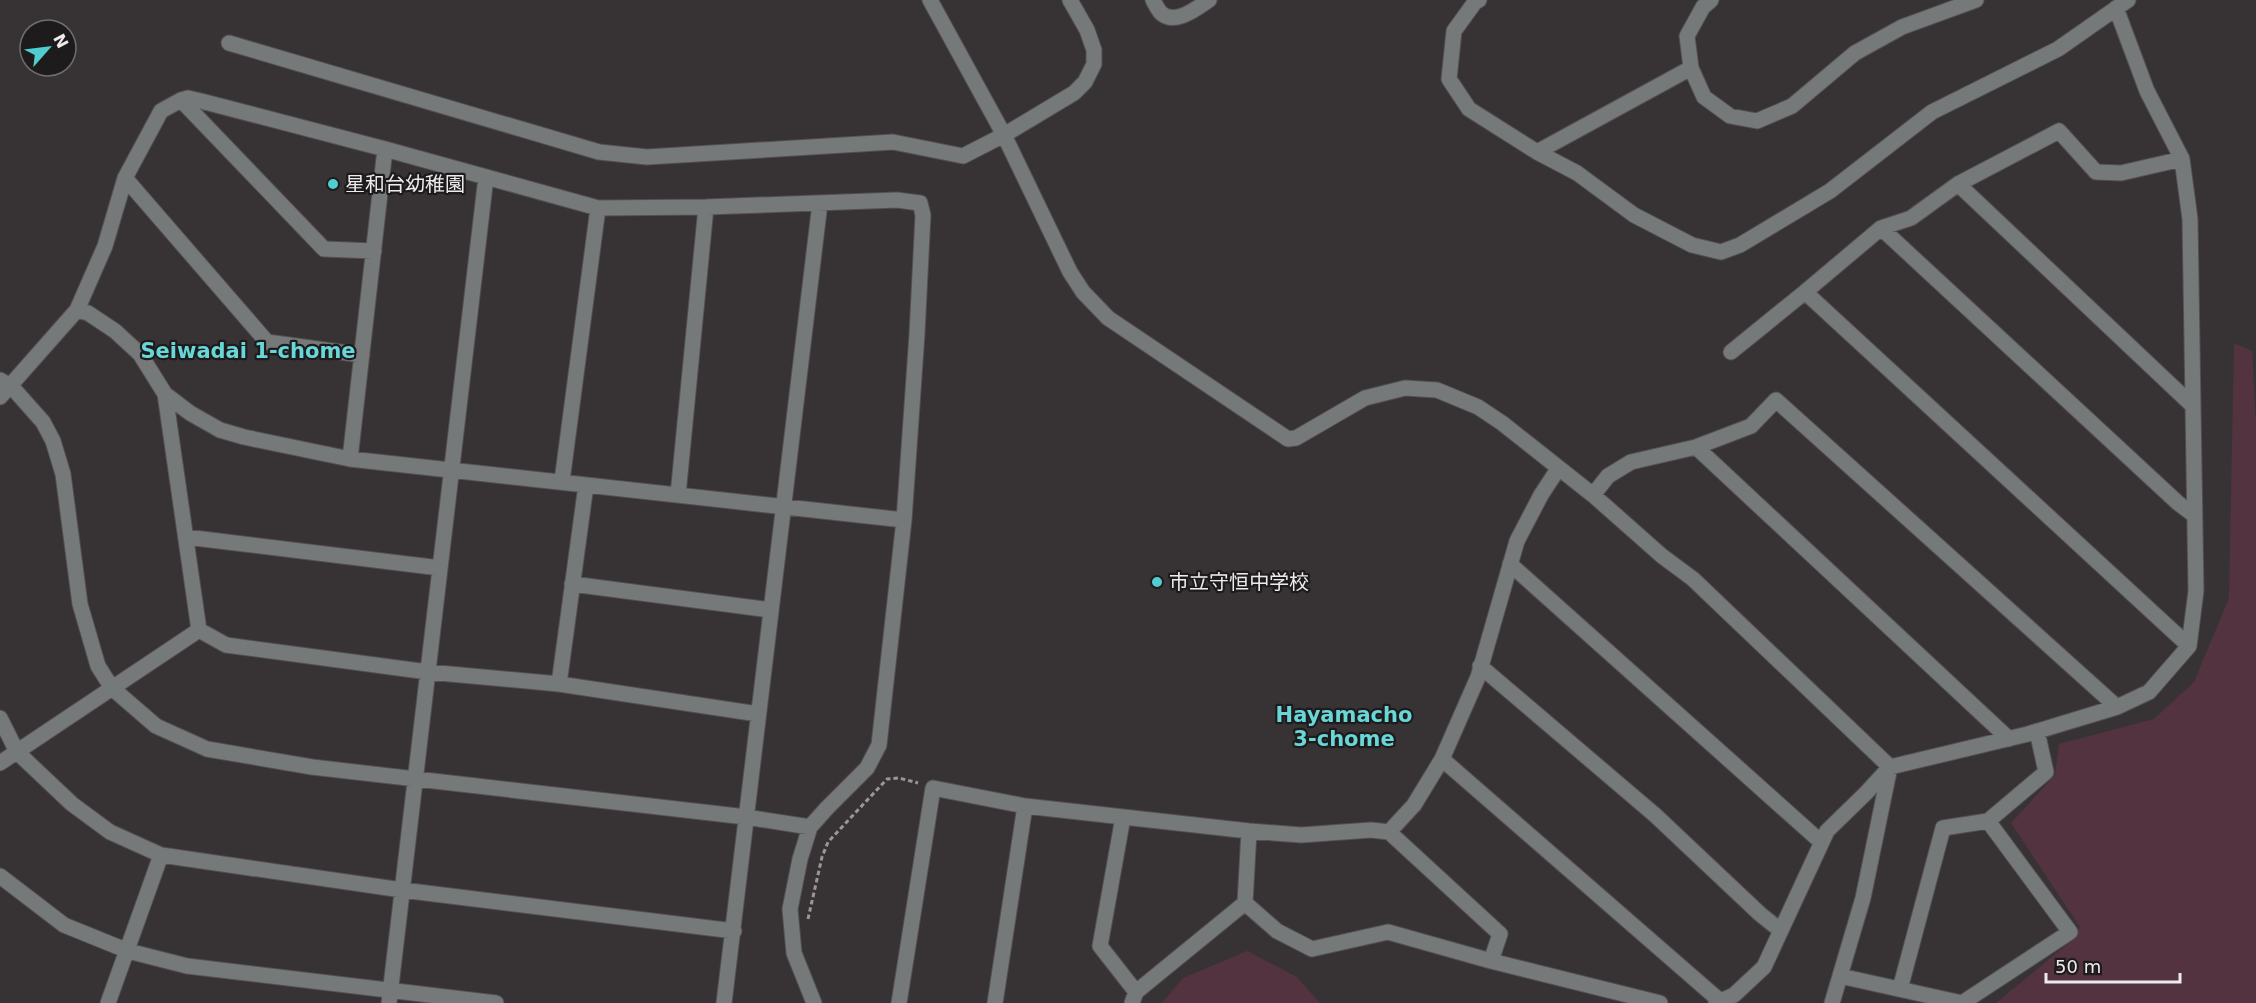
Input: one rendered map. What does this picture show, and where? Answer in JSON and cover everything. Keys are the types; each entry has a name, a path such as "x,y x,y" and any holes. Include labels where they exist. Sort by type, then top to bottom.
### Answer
{"street":[{"path":"930,0 1004,135 1071,272 1083,292 1108,318 1288,439 1296,438 1365,398 1405,388 1437,390 1478,407 1502,423 1593,495 1662,556 1693,579 1890,767"},
{"path":"228,43 599,152 647,157 893,142 963,156 1004,135 1074,93 1084,82 1094,64 1095,50 1070,0"},
{"path":"1153,0 1161,13 1172,18 1187,14 1209,0"},
{"path":"1442,759 1718,1002 1734,995 1764,967 1827,831 1890,767 2037,731 2117,707 2149,692 2188,646 2196,591 2190,219 2182,159 2147,91 2122,4 2058,49 1932,112 1830,191 1740,245 1721,252 1692,245 1634,214 1577,173 1537,152 1469,109 1449,79 1454,31 1474,2 1479,0"},
{"path":"1711,0 1703,8 1687,36 1691,68 1704,97 1730,116 1757,121 1792,106 1854,53 1902,27 1976,0"},
{"path":"1537,152 1691,68"},
{"path":"810,827 746,817 312,767 207,749 156,726 112,688 98,666 80,604 63,474 53,441 43,422 4,388 76,310 105,246 125,178 161,111 188,98 385,148 598,208 915,201 920,203 922,207 917,334 904,520 879,745 867,768 810,827 800,859 790,909 794,953 814,1003"},
{"path":"181,100 324,249 374,251"},
{"path":"1731,352 1881,228 1911,218 1958,184 2059,131 2096,172 2121,173 2182,159"},
{"path":"350,459 385,148"},
{"path":"390,997 486,177"},
{"path":"125,178 267,342 362,354"},
{"path":"1958,184 2192,405"},
{"path":"724,1003 820,203"},
{"path":"678,495 706,207"},
{"path":"562,481 598,208"},
{"path":"1881,228 2194,515"},
{"path":"1805,292 2188,646"},
{"path":"76,310 88,314 115,331 140,354 165,394 190,413 220,430 273,444 350,459 904,520"},
{"path":"165,394 200,630"},
{"path":"1593,495 1608,476 1631,462 1696,447 1751,426 1776,400 2117,707"},
{"path":"1696,447 2009,739"},
{"path":"1389,832 1414,805 1442,759 1478,677 1510,564 1523,528 1558,469"},
{"path":"559,684 586,485"},
{"path":"186,537 440,568"},
{"path":"1510,564 1821,842"},
{"path":"572,584 771,610"},
{"path":"0,763 200,630"},
{"path":"200,630 226,645 428,672 559,684 759,714"},
{"path":"1480,666 1655,815 1780,930"},
{"path":"0,718 17,752 72,804 110,832 161,855 402,890 734,931"},
{"path":"1900,989 1943,828 1988,821 2046,772 2037,731"},
{"path":"1832,1003 1863,898 1890,767"},
{"path":"899,1003 933,788 1025,806 1249,831 1301,835 1371,830 1389,832 1500,934 1491,961"},
{"path":"995,1003 1025,806"},
{"path":"1123,817 1100,946 1134,997 1245,903 1249,831"},
{"path":"1840,976 1962,1003 2070,932 1988,821"},
{"path":"108,1003 161,855"},
{"path":"0,876 64,925 128,951 187,966 390,997 496,1003"},
{"path":"1245,903 1277,931 1312,949 1388,932 1491,961 1660,1003"}],"path":[{"path":"807,928 812,895 828,842 887,779 899,777 933,788"}],"shaded area":[{"path":"2234,343 2252,351 2256,422 2256,1003 1996,1003 2070,942 2080,927 2011,823 2055,775 2059,744 2154,719 2194,682 2229,598"},
{"path":"1247,951 1297,977 1320,1003 1162,1003 1183,978"}],"place":[{"name":"星和台幼稚園","path":"333,184"},
{"name":"市立守恒中学校","path":"1157,582"}],"district":[{"name":"Seiwadai 1-chome","path":"248,351"},
{"name":"Hayamacho 3-chome","path":"1344,727"}]}
